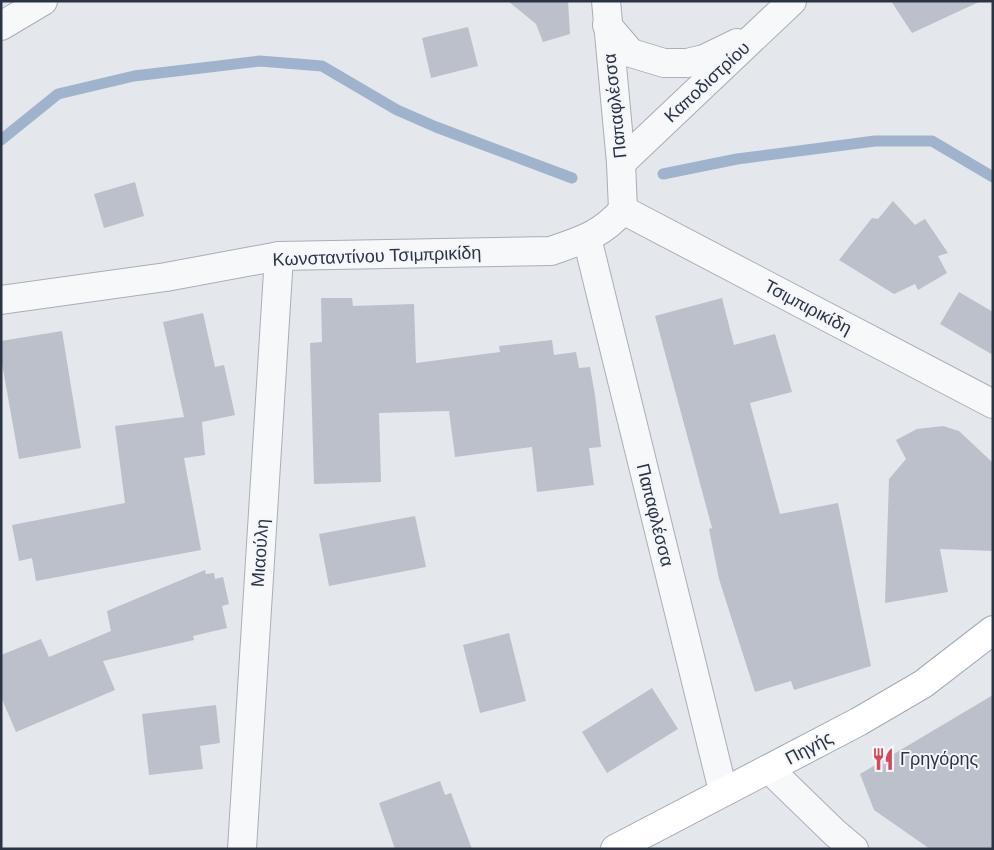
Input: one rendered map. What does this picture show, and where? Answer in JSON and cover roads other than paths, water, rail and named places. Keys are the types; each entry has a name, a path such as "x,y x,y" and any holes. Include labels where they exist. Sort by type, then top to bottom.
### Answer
{"main road":[{"name":"Πηγής","path":"616,849 858,722 922,684 993,630"}],"street":[{"path":"1,26 43,1"},
{"name":"Καποδιστρίου","path":"621,163 792,1"},
{"path":"606,13 631,53 664,63 687,63 704,59 762,30"},
{"name":"Παπαφλέσσα","path":"606,13 621,163 623,210"},
{"name":"Κωνσταντίνου Τσιμπρικίδη","path":"1,300 166,277 279,256 551,251 587,238 609,226 623,210"},
{"name":"Τσιμπιρικίδη","path":"623,210 993,404"},
{"name":"Παπαφλέσσα","path":"587,238 723,792"},
{"name":"Μιαούλη","path":"242,849 279,256"},
{"path":"769,768 835,833 854,849"}],"waterway":[{"path":"1,140 58,94 134,76 260,61 322,66 397,110 436,127 572,178"},
{"path":"663,174 737,159 875,141 932,141 993,177"}],"place":[{"name":"Γρηγόρης","path":"883,759"}]}
